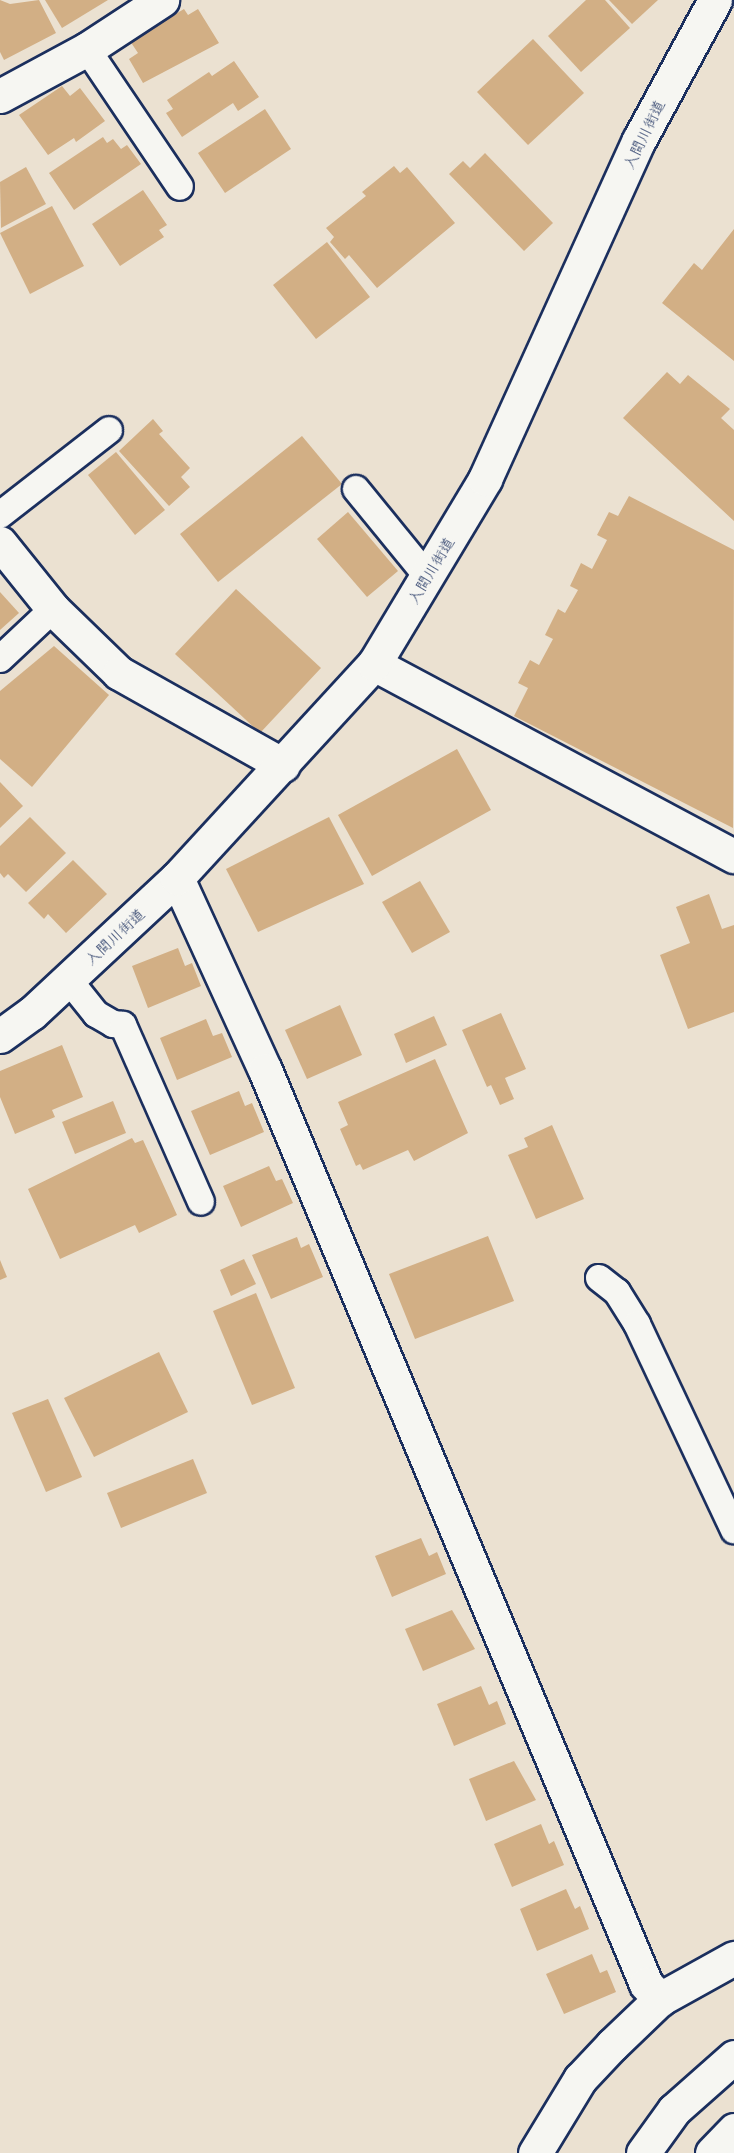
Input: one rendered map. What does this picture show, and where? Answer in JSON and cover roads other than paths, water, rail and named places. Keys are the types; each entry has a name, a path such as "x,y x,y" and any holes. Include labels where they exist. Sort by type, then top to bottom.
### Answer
{"main road":[{"path":"0,96 87,49 162,0"},
{"name":"入間川街道","path":"0,1036 68,979 177,878 374,664 485,478 639,140 716,0"},
{"path":"0,543 53,609 119,673 283,765"},
{"path":"374,664 734,856"},
{"path":"177,878 265,1070 646,1984 660,1999"},
{"path":"535,2153 580,2079 660,1999 734,1958"},
{"path":"643,2153 674,2110 734,2057"},
{"path":"712,2153 734,2130"}],"lane":[{"path":"87,49 180,187"},
{"path":"0,515 109,430"},
{"path":"356,489 427,576"},
{"path":"0,659 53,609"},
{"path":"68,979 96,1014 112,1024 123,1025 201,1202"},
{"path":"599,1278 617,1292 638,1324 734,1530"}]}
